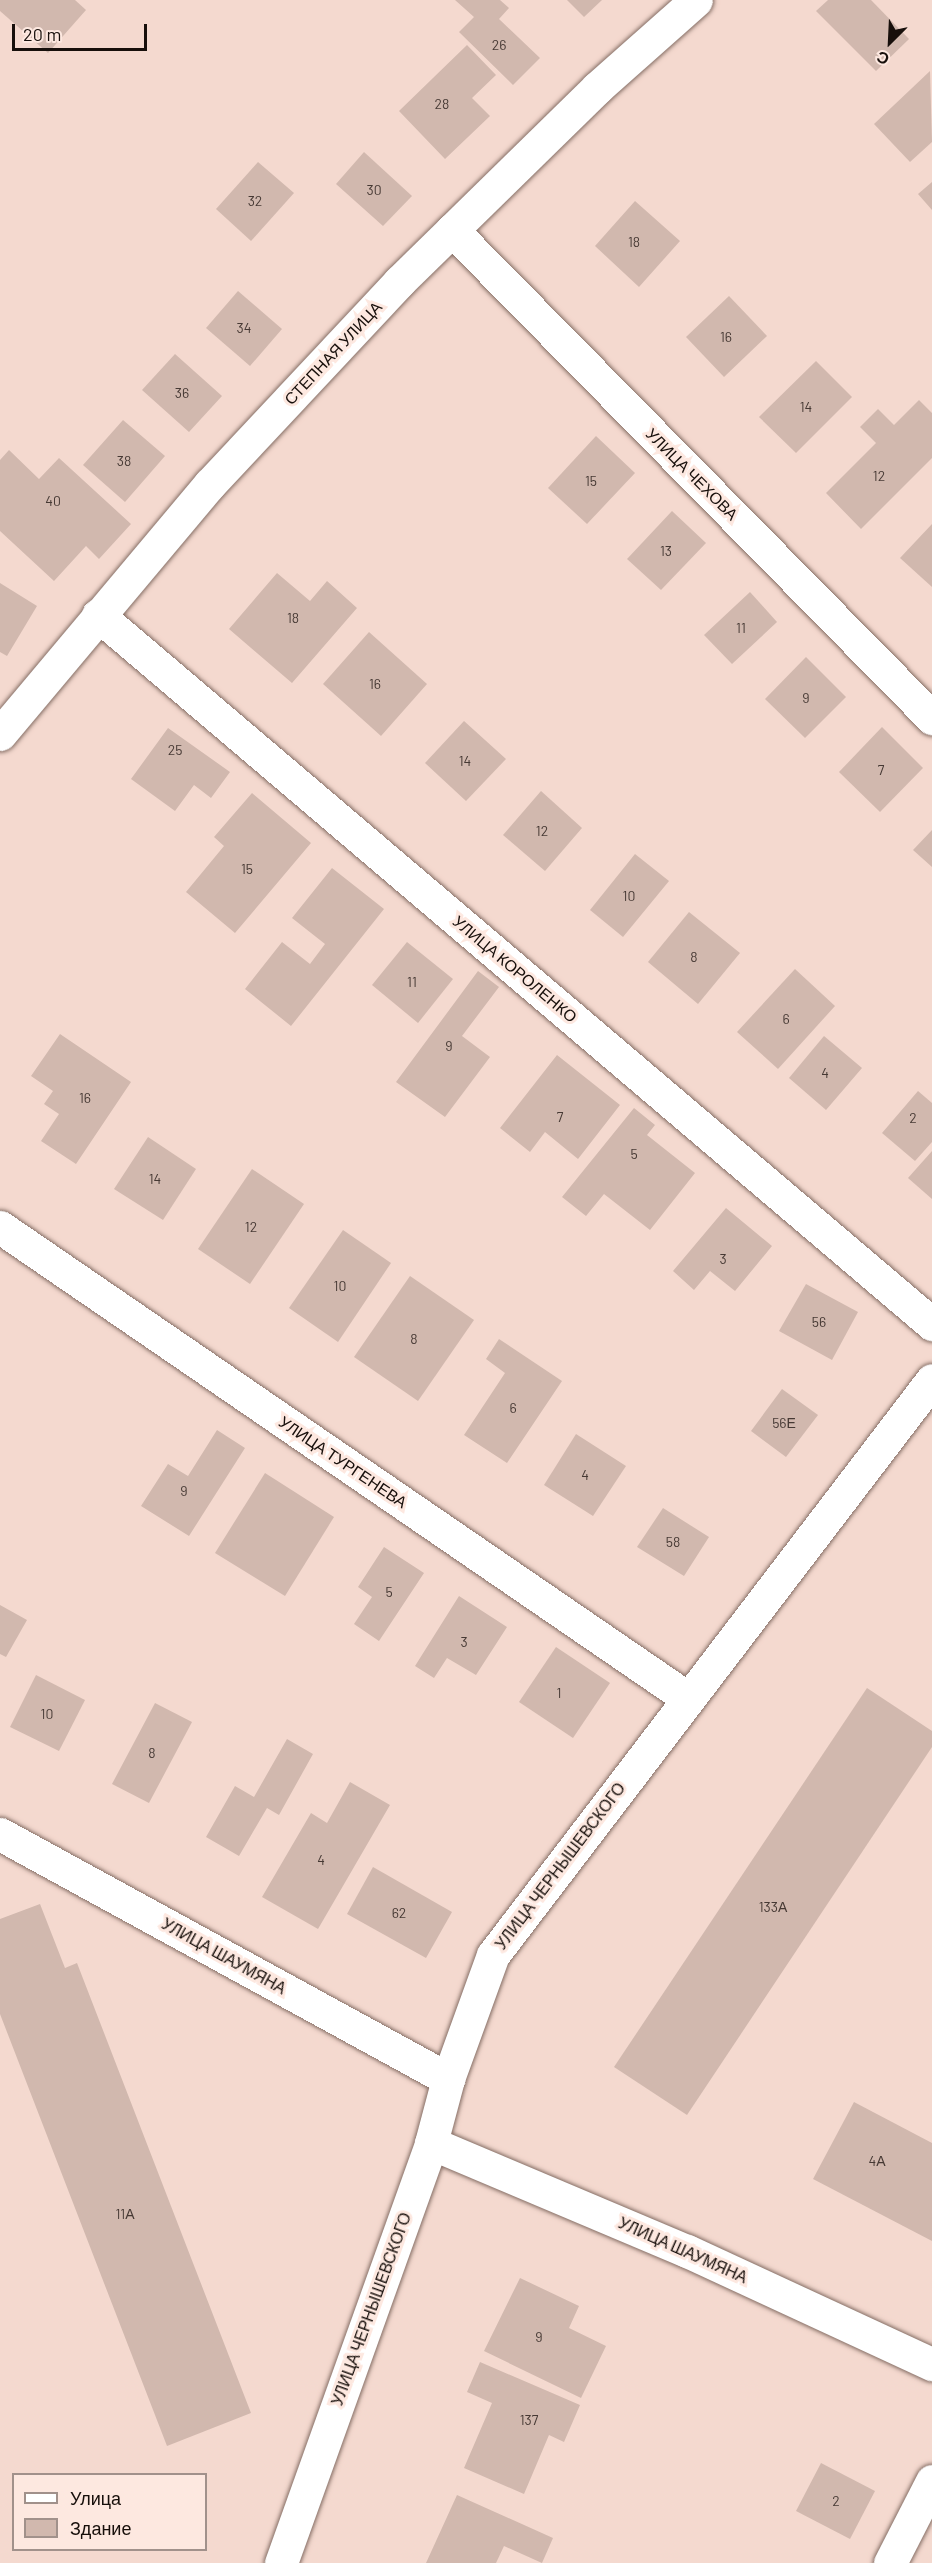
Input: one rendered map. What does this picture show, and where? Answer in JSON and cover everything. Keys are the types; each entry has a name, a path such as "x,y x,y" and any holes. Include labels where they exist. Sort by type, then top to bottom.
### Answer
{"street":[{"name":"СТЕПНАЯ УЛИЦА","path":"0,734 210,484 452,230 597,88 696,0"},
{"name":"УЛИЦА ЧЕХОВА","path":"452,230 932,718"},
{"name":"УЛИЦА КОРОЛЕНКО","path":"98,615 932,1324"},
{"name":"УЛИЦА ТУРГЕНЕВА","path":"0,1227 686,1697"},
{"name":"УЛИЦА ЧЕРНЫШЕВСКОГО","path":"281,2563 431,2143 448,2079 493,1954 686,1697 829,1519 932,1380"},
{"name":"УЛИЦА ШАУМЯНА","path":"0,1834 448,2079"},
{"name":"УЛИЦА ШАУМЯНА","path":"431,2143 687,2251 932,2364"},
{"path":"890,2563 932,2481"}],"building":[{"path":"0,0 75,0 86,10 48,53 0,11"},
{"path":"455,0 500,0 509,8 499,19 540,58 513,85 459,32 474,17"},
{"path":"567,0 602,0 584,17"},
{"path":"828,0 871,0 909,39 876,71 816,11"},
{"path":"467,45 496,75 472,98 490,116 445,159 399,111"},
{"path":"930,71 932,142 910,162 874,124"},
{"path":"364,152 412,196 383,226 336,184"},
{"path":"258,162 294,193 251,241 216,209"},
{"path":"932,182 932,210 918,194"},
{"path":"635,201 680,241 639,287 595,246"},
{"path":"238,291 282,329 250,366 206,328"},
{"path":"729,296 767,336 724,377 686,337"},
{"path":"175,354 222,396 189,432 142,390"},
{"path":"816,361 852,397 796,453 759,417"},
{"path":"919,400 932,413 932,458 861,529 826,493 876,443 860,427 878,409 894,425"},
{"path":"123,420 165,456 125,502 83,465"},
{"path":"596,436 635,473 587,524 548,488"},
{"path":"9,450 39,479 59,458 131,524 99,559 86,546 54,581 0,531 0,460"},
{"path":"672,511 706,543 661,590 627,559"},
{"path":"932,524 932,587 900,558"},
{"path":"277,573 310,601 327,581 357,608 292,683 229,629"},
{"path":"0,583 37,606 7,656 0,652"},
{"path":"750,592 777,622 732,664 704,635"},
{"path":"369,632 427,684 381,736 323,684"},
{"path":"806,657 846,697 805,738 765,699"},
{"path":"464,721 506,759 466,801 425,763"},
{"path":"882,727 923,768 880,812 839,772"},
{"path":"168,728 230,772 211,798 194,785 175,811 131,779"},
{"path":"541,791 582,828 545,871 503,835"},
{"path":"252,793 311,843 235,933 186,892 224,846 214,837"},
{"path":"932,830 932,867 913,850"},
{"path":"635,854 669,881 623,937 590,910"},
{"path":"332,868 384,909 291,1026 245,989 282,942 310,964 325,944 292,918"},
{"path":"689,912 740,953 698,1004 648,962"},
{"path":"407,942 453,979 418,1023 372,985"},
{"path":"795,969 835,1006 778,1069 737,1032"},
{"path":"478,971 499,987 462,1036 490,1057 445,1117 396,1082"},
{"path":"60,1034 131,1082 76,1164 41,1141 59,1114 44,1104 53,1091 31,1076"},
{"path":"824,1036 862,1068 826,1110 789,1078"},
{"path":"557,1055 620,1105 578,1159 545,1132 530,1152 500,1128"},
{"path":"918,1091 932,1103 932,1142 915,1161 882,1133"},
{"path":"634,1108 655,1125 647,1135 695,1173 650,1230 604,1194 586,1216 562,1197"},
{"path":"148,1137 196,1169 163,1220 114,1189"},
{"path":"932,1151 932,1199 908,1178"},
{"path":"252,1169 304,1204 250,1284 198,1249"},
{"path":"726,1208 772,1246 735,1291 710,1271 694,1290 673,1271"},
{"path":"343,1230 391,1263 338,1342 289,1308"},
{"path":"410,1276 474,1320 418,1401 354,1357"},
{"path":"806,1284 858,1312 832,1360 779,1331"},
{"path":"499,1339 562,1381 507,1463 464,1435 505,1373 486,1359"},
{"path":"782,1389 818,1415 786,1457 751,1431"},
{"path":"217,1430 245,1448 189,1536 141,1506 168,1464 188,1476"},
{"path":"576,1434 626,1466 593,1516 544,1485"},
{"path":"265,1473 334,1517 285,1596 215,1553"},
{"path":"663,1508 709,1537 684,1576 637,1547"},
{"path":"384,1547 424,1573 379,1641 354,1624 372,1597 358,1587"},
{"path":"459,1596 507,1627 476,1675 447,1658 434,1678 415,1666"},
{"path":"0,1605 27,1620 6,1657 0,1654"},
{"path":"556,1647 610,1683 573,1738 519,1702"},
{"path":"36,1675 85,1700 59,1751 10,1727"},
{"path":"867,1688 932,1731 932,1747 687,2115 614,2067"},
{"path":"155,1703 192,1722 149,1803 112,1784"},
{"path":"287,1739 313,1754 279,1815 267,1808 239,1856 206,1837 235,1786 254,1797"},
{"path":"350,1782 390,1805 318,1929 262,1897 311,1813 327,1823"},
{"path":"373,1867 452,1912 426,1958 347,1914"},
{"path":"40,1904 65,1968 77,1963 251,2413 167,2446 0,2014 0,1919"},
{"path":"854,2102 932,2143 932,2241 813,2179"},
{"path":"520,2278 579,2306 569,2328 606,2346 581,2398 484,2351"},
{"path":"480,2362 580,2405 564,2442 549,2435 524,2494 464,2468 492,2403 467,2392"},
{"path":"821,2463 875,2491 850,2539 796,2511"},
{"path":"457,2495 553,2538 542,2563 504,2546 496,2563 426,2563"}]}
